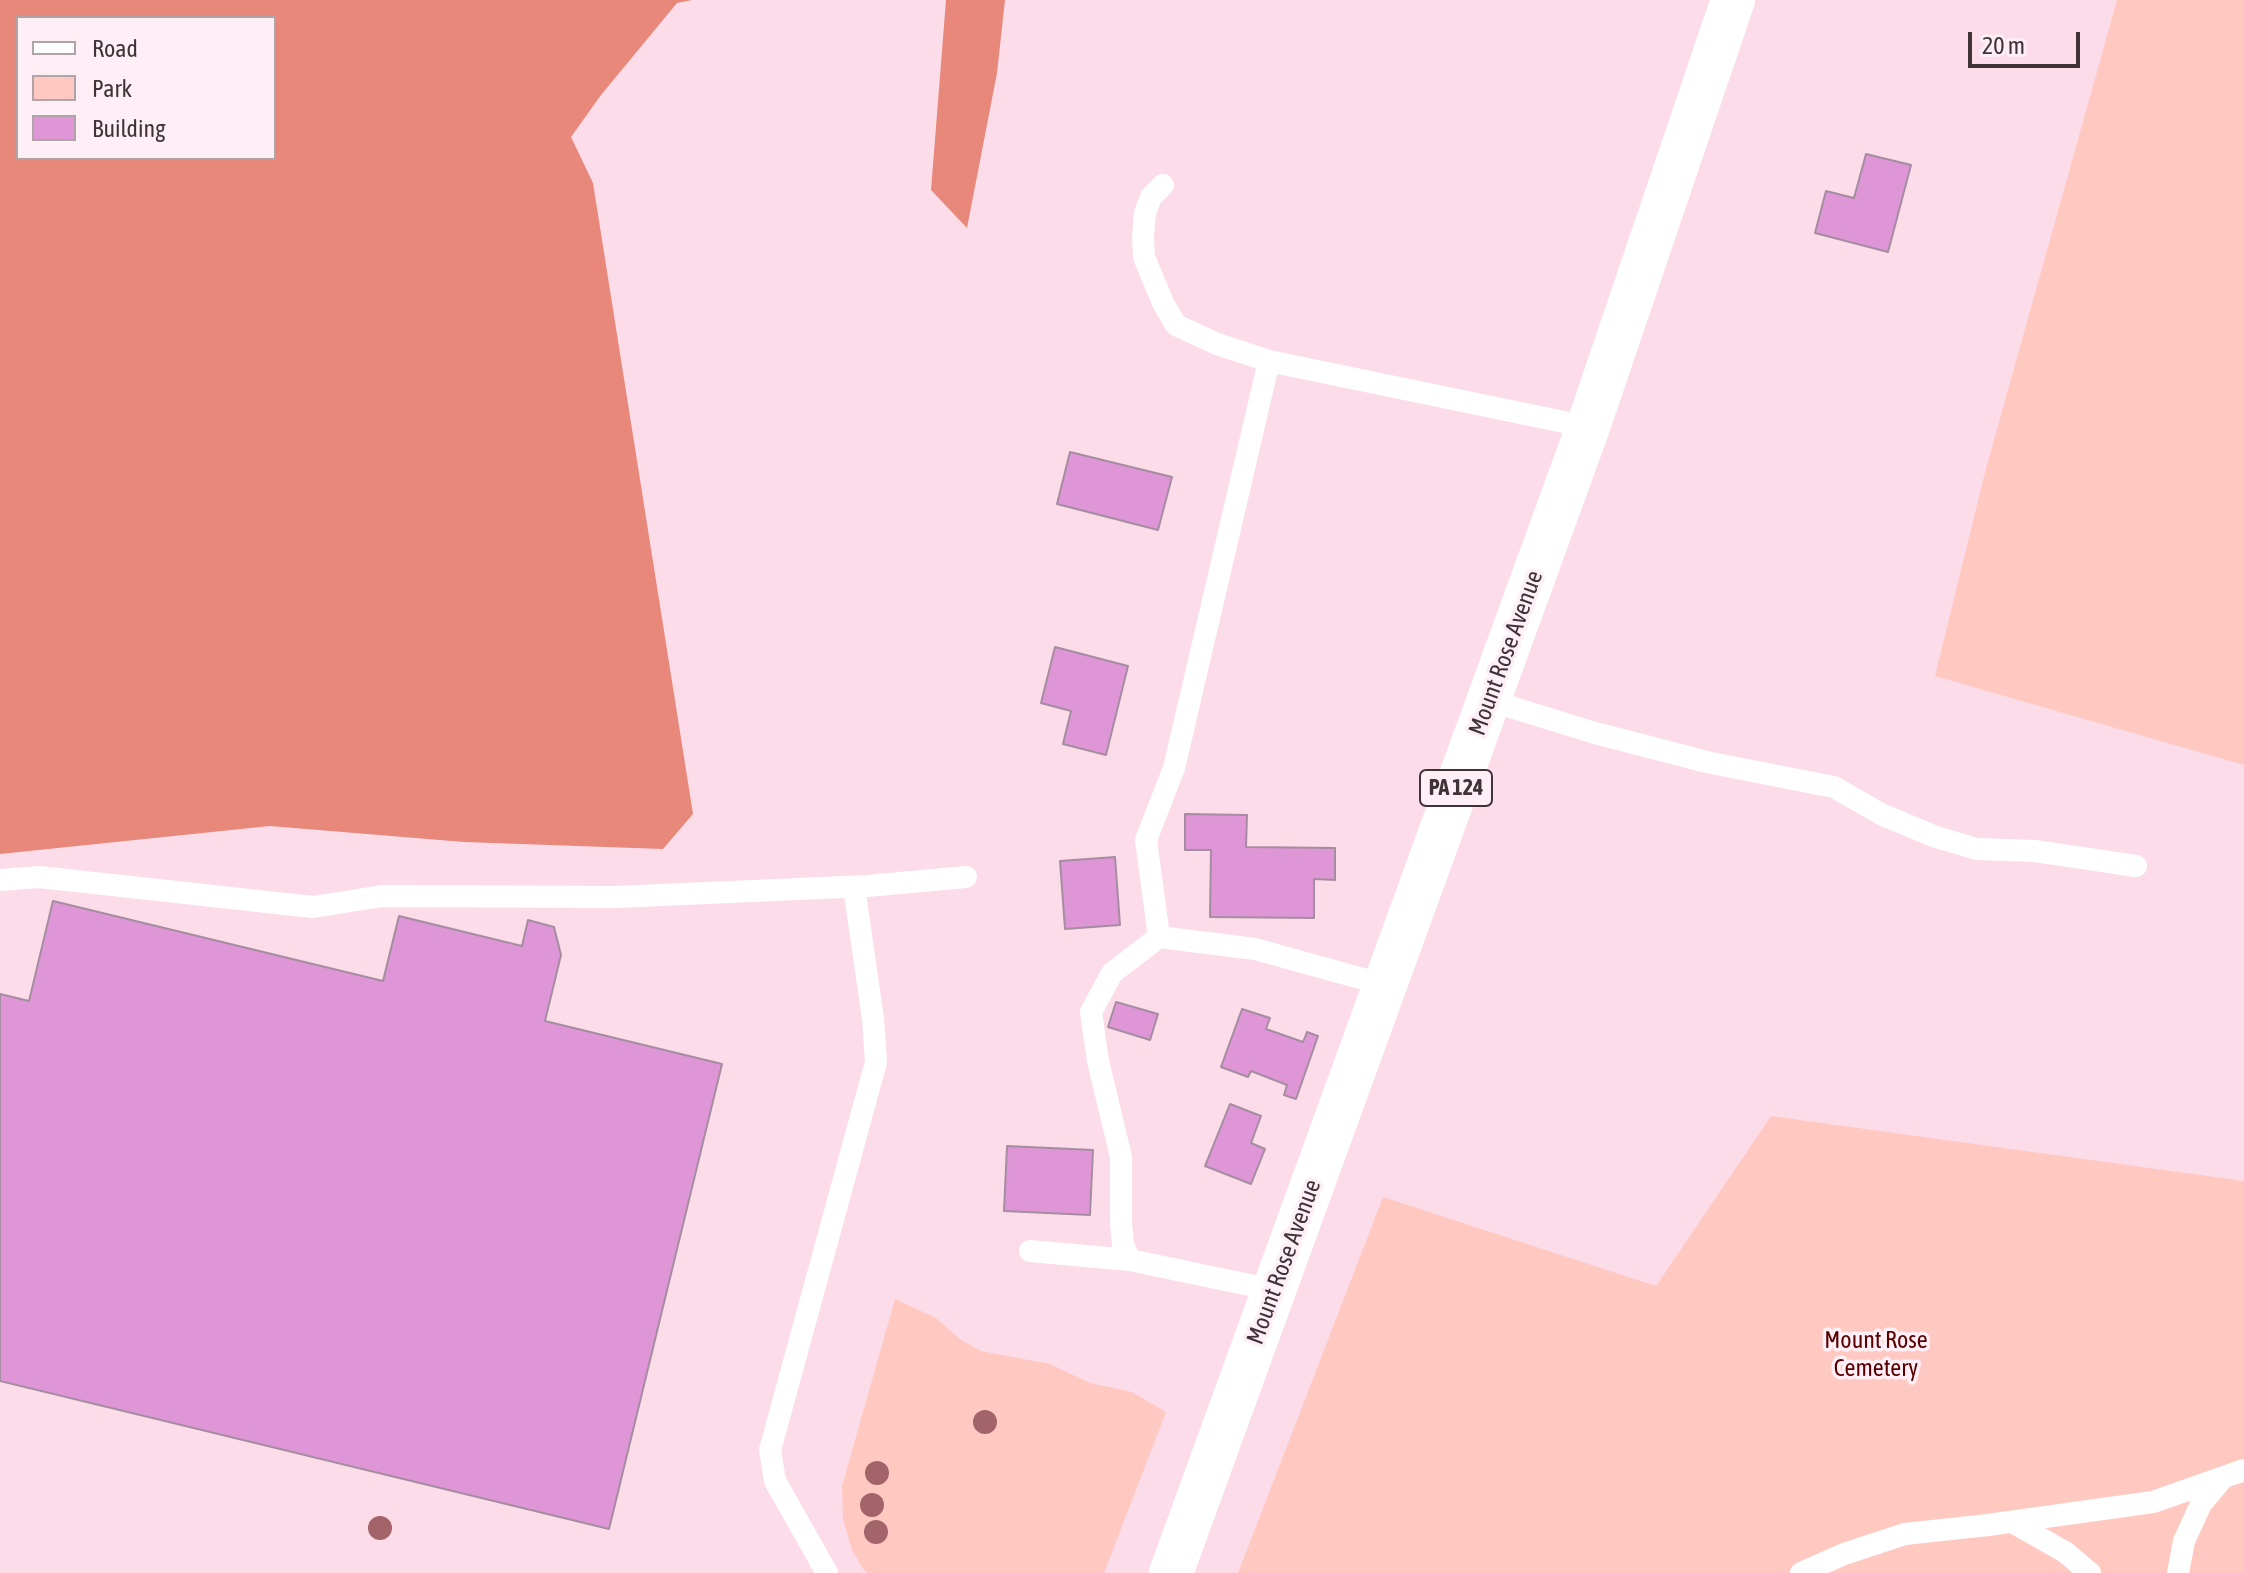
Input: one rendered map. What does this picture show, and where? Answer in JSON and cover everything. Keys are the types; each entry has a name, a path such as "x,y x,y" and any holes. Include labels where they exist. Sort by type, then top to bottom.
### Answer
{"main road":[{"name":"Mount Rose Avenue","path":"1171,1573 1588,427 1733,0"}],"lane":[{"path":"1163,185 1151,197 1145,213 1144,257 1176,325 1217,344 1269,361 1588,427"},
{"path":"1159,937 1146,840 1174,768 1269,361"},
{"path":"1488,700 1595,733 1711,763 1834,787 1883,815 1936,837 1977,849 2035,851 2136,866"},
{"path":"0,880 39,877 313,907 382,896 616,897 854,887 966,877"},
{"path":"827,1573 775,1481 770,1450 876,1062 854,887"},
{"path":"1130,1260 1123,1245 1121,1223 1121,1157 1098,1061 1091,1012 1112,973 1159,937 1255,949 1385,985"},
{"path":"1030,1251 1130,1260 1273,1290"},
{"path":"1801,1573 1844,1554 1905,1534 2153,1502 2244,1470"},
{"path":"2178,1573 2184,1541 2201,1504 2222,1479"},
{"path":"2012,1522 2065,1552 2090,1573"}],"green space":[{"path":"2117,0 2244,0 2244,765 1935,676 1985,472"},
{"name":"Mount Rose Cemetery","path":"1771,1116 2244,1181 2244,1573 1238,1573 1383,1197 1656,1286"},
{"path":"895,1299 936,1318 961,1340 981,1351 1050,1364 1090,1383 1132,1392 1166,1412 1104,1573 868,1573 863,1569 852,1550 843,1519 842,1486"}],"shaded area":[{"path":"0,0 692,0 677,3 601,95 571,137 593,183 693,814 663,849 464,842 270,826 0,854"},
{"path":"946,0 1005,0 997,73 967,228 931,190"}],"building":[{"path":"1866,154 1911,165 1888,252 1815,233 1826,191 1854,198"},
{"path":"1070,452 1172,477 1158,530 1057,504"},
{"path":"1055,647 1128,666 1106,755 1063,744 1071,711 1041,703"},
{"path":"1185,814 1247,815 1246,847 1335,848 1335,880 1314,879 1314,918 1210,917 1211,850 1185,850"},
{"path":"1115,857 1120,925 1065,929 1060,861"},
{"path":"53,901 383,981 399,916 522,946 528,920 554,927 561,955 545,1021 722,1064 609,1529 0,1381 0,994 29,1001"},
{"path":"1116,1002 1158,1014 1150,1040 1108,1027"},
{"path":"1242,1009 1270,1018 1266,1029 1303,1042 1307,1032 1318,1036 1296,1099 1284,1095 1287,1085 1251,1071 1248,1077 1221,1067"},
{"path":"1230,1104 1261,1116 1251,1143 1265,1149 1251,1184 1205,1166"},
{"path":"1007,1146 1093,1150 1090,1215 1004,1211"}]}
